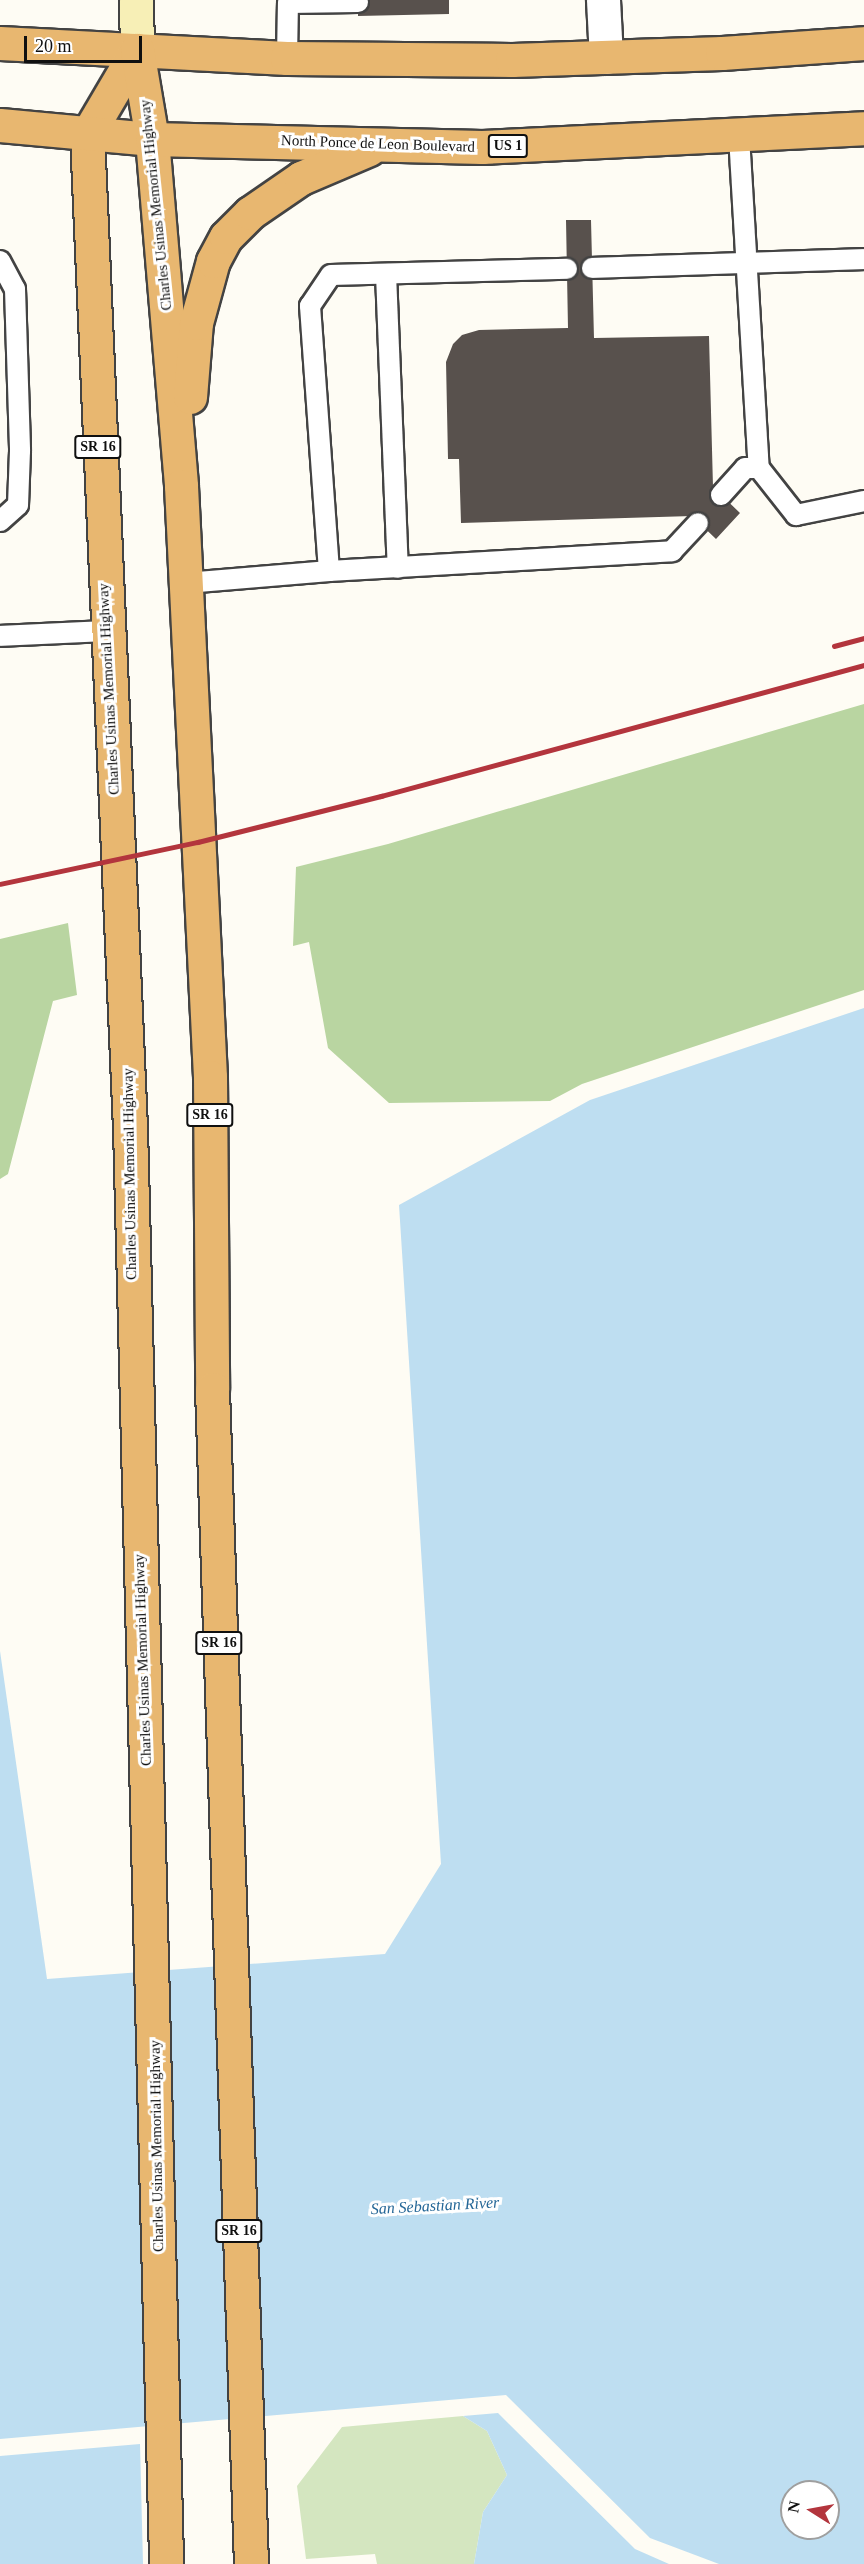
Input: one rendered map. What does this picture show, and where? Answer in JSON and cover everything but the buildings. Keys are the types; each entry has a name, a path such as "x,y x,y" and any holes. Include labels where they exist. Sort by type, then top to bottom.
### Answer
{"highway":[{"path":"0,43 287,58 606,57 864,43"},
{"path":"87,135 137,50"},
{"name":"Charles Usinas Memorial Highway","path":"137,50 152,139 182,486 210,1077 212,1389 226,1897 252,2564"},
{"name":"North Ponce de Leon Boulevard","path":"0,125 87,135 152,139 482,147 864,128"},
{"name":"Charles Usinas Memorial Highway","path":"87,135 106,631 130,1127 134,1400 152,1902 166,2564"},
{"path":"182,486 196,323 213,261 226,237 250,213 302,178 379,145"}],"main road":[{"name":"SR 16","path":"136,0 137,50"}],"street":[{"path":"603,0 606,57"}],"lane":[{"path":"287,58 287,2 358,2"},
{"path":"739,136 749,264 759,468 796,515 864,501"},
{"path":"592,268 864,259"},
{"path":"0,261 15,289 20,451 18,505 0,521"},
{"path":"329,572 310,306 331,275 567,269"},
{"path":"386,274 398,568"},
{"path":"721,495 745,468 759,468"},
{"path":"186,583 672,551 698,523"},
{"path":"0,636 106,631"}],"green space":[{"path":"864,704 864,990 582,1084 550,1101 389,1103 328,1048 309,942 293,946 296,867 388,844"},
{"path":"68,923 77,995 53,1001 8,1174 0,1179 0,939"},
{"path":"463,2416 487,2431 507,2475 483,2512 474,2564 377,2564 375,2554 306,2559 297,2486 342,2427"}],"water":[{"name":"San Sebastian River","path":"864,1008 864,2564 719,2564 650,2538 506,2395 0,2439 0,1651 47,1979 385,1954 441,1864 399,1205 590,1100"},
{"path":"498,2413 635,2549 669,2564 474,2564 483,2512 507,2475 487,2431 463,2416"},
{"path":"140,2444 143,2564 0,2564 0,2456"}],"railway":[{"path":"834,646 864,638"},
{"path":"0,884 198,842 381,796 864,665"}]}
